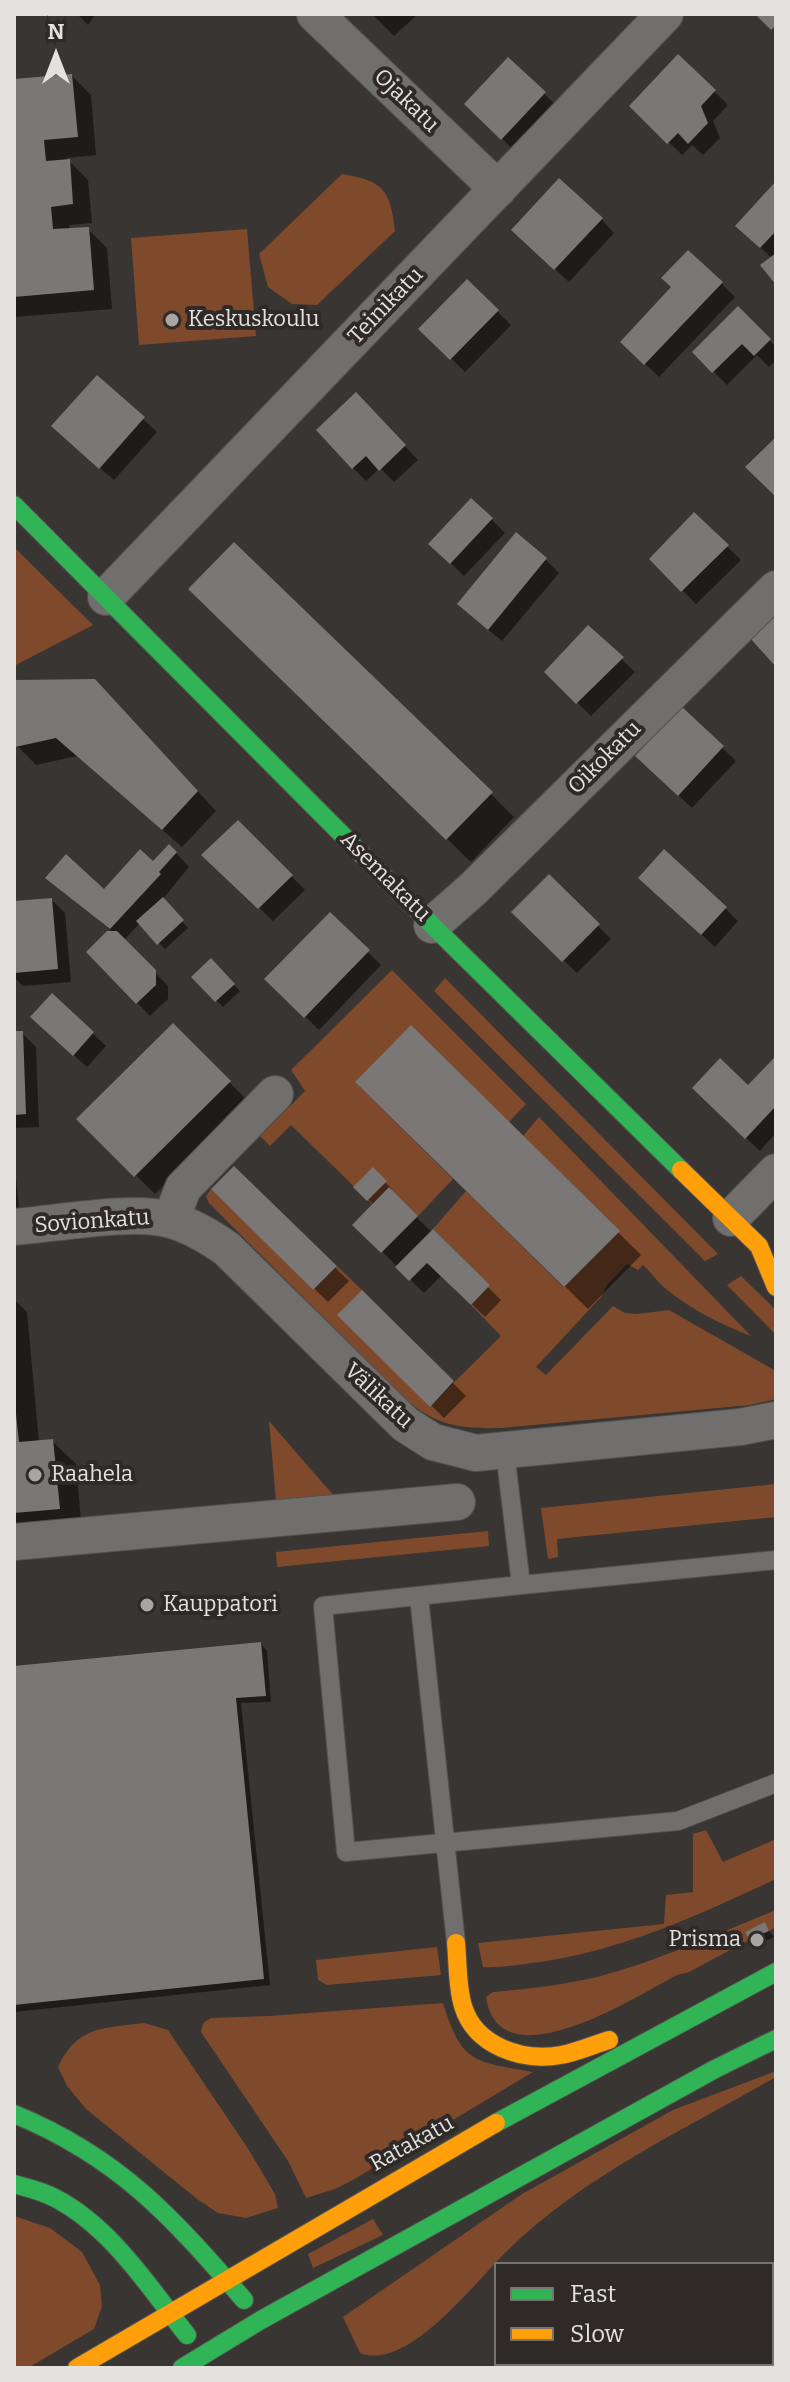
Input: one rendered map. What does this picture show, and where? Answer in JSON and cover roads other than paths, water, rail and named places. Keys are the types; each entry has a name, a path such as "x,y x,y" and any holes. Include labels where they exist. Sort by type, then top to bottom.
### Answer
{"main road":[{"name":"Asemakatu","path":"14,505 432,925 731,1218 768,1249 776,1287"},
{"path":"456,1943 463,2008 474,2031 494,2045 522,2055 557,2056 627,2035 731,1994"},
{"name":"Ratakatu","path":"77,2368 385,2186 680,2020 776,1972"},
{"path":"182,2368 261,2320 715,2069 776,2039"},
{"path":"14,2114 76,2143 133,2184 175,2221 261,2320"},
{"path":"14,2184 54,2198 76,2211 120,2254 204,2355"}],"street":[{"name":"Ojakatu","path":"315,14 498,189"},
{"name":"Teinikatu","path":"106,597 665,14"},
{"name":"Oikokatu","path":"432,925 473,889 776,589"},
{"path":"171,1220 183,1188 275,1094"},
{"path":"731,1218 776,1172"},
{"name":"Sovionkatu","path":"14,1227 139,1216 171,1220"},
{"name":"Välikatu","path":"171,1220 198,1231 227,1249 371,1393 433,1442 464,1452 505,1452 740,1427 776,1420"},
{"path":"14,1542 457,1502"}],"lane":[{"path":"505,1452 521,1585"},
{"path":"776,1560 323,1606 346,1852 678,1821 776,1783"},
{"path":"419,1597 456,1943"}],"place":[{"name":"Keskuskoulu","path":"172,320"},
{"name":"Raahela","path":"35,1475"},
{"name":"Kauppatori","path":"147,1605"},
{"name":"Prisma","path":"757,1940"}]}
